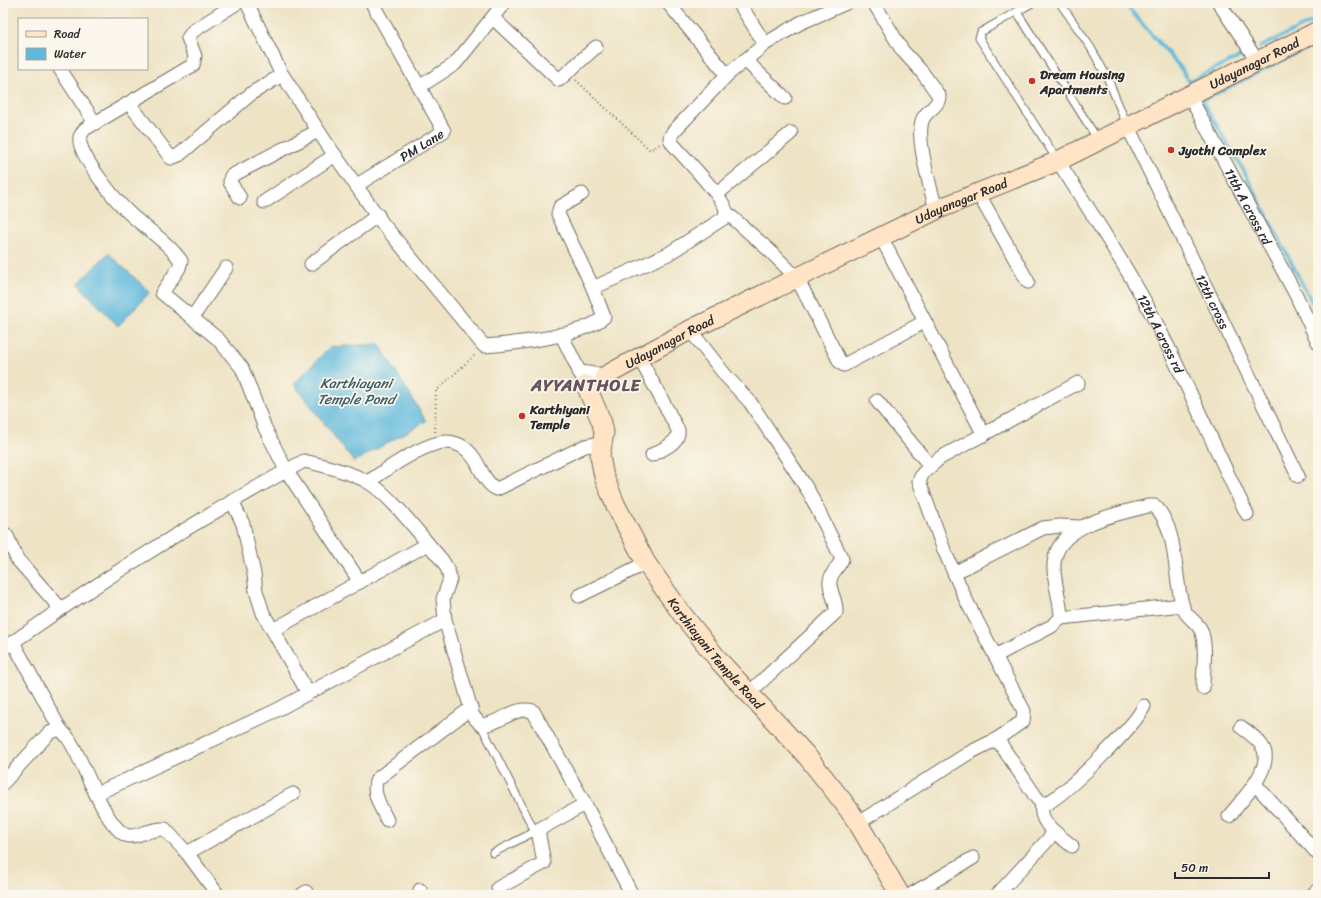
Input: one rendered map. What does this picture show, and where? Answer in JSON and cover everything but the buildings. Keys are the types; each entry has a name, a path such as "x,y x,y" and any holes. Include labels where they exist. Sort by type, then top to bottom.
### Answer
{"street":[{"path":"237,3 193,31 188,38 195,56 193,65 85,129 80,138 82,151 102,182 128,212 181,261 179,268 162,293 218,339 242,368 266,428 286,470 360,582"},
{"path":"247,3 282,75 318,131 378,215 484,346 518,343 561,334 596,324 604,317 593,288 558,210 560,207 582,194"},
{"name":"PM Lane","path":"357,185 444,131 372,3"},
{"path":"419,87 456,64 504,3"},
{"path":"668,3 727,75"},
{"path":"739,3 764,44"},
{"path":"593,288 668,254 724,218 726,212 725,206 717,194 672,144 670,138 673,132 727,75 764,44 800,23 846,3"},
{"path":"874,3 902,50 922,72 939,96 939,101 936,106 924,116 921,130 925,160 936,210"},
{"path":"1219,3 1258,62"},
{"path":"493,18 559,80 596,47"},
{"name":"Udayanagar Road","path":"605,375 690,330 936,210 1058,161 1195,94 1318,31"},
{"path":"745,60 785,98"},
{"path":"61,70 95,123"},
{"path":"129,103 170,158 179,155 252,93 282,75"},
{"name":"11th A cross rd","path":"1195,94 1318,342"},
{"name":"12th cross","path":"1128,127 1298,476"},
{"path":"240,198 230,182 231,176 318,131"},
{"path":"717,194 791,133"},
{"path":"264,202 335,154"},
{"name":"12th A cross rd","path":"1058,161 1149,310 1192,394 1218,456 1247,514"},
{"path":"978,193 1028,282"},
{"path":"726,212 770,251 797,278 840,362 844,365 924,322"},
{"path":"311,264 378,215"},
{"path":"881,237 924,322 984,434"},
{"path":"192,318 226,268"},
{"path":"690,330 726,376 750,402 809,492 842,559 840,566 832,574 830,581 837,604 836,612 749,693"},
{"path":"561,334 583,379 605,375"},
{"path":"638,357 678,430 679,435 676,440 652,455"},
{"path":"594,402 605,375"},
{"name":"Karthiayani Temple Road","path":"583,379 602,423 600,456 604,477 616,506 646,563 682,614 720,662 806,755 858,823 900,895"},
{"path":"858,823 969,753 997,739 1023,721 1025,717 1024,711 954,573 921,490 919,481 923,473 940,458 1078,383"},
{"path":"877,401 930,466"},
{"path":"368,482 404,459 445,442 455,443 465,447 474,458 488,483 497,489 585,446 602,442"},
{"path":"218,895 187,852 165,829 155,828 132,836 123,835 116,829 96,794 69,739 60,730 8,645 61,609 232,501 304,461 318,464 368,482 390,500 448,570 450,579 443,600 445,620 473,716 481,725 487,725 522,710 527,709 533,711 585,804 632,895"},
{"path":"232,501 243,524 254,574 256,592 263,614 308,693"},
{"path":"1062,618 1054,574 1054,562 1057,551 1066,539 1080,528 1100,519 1148,506 1155,506 1163,514 1167,525 1178,569 1182,605 1185,614 1197,623 1202,631 1204,642 1203,688"},
{"path":"954,573 1043,528 1060,526 1080,528"},
{"path":"3,532 7,536 17,559 61,609"},
{"path":"273,630 428,544"},
{"path":"579,596 646,563"},
{"path":"996,656 1052,626 1062,618 1182,605"},
{"path":"96,794 275,711 445,620"},
{"path":"1042,804 1050,802 1088,769 1135,720 1144,706"},
{"path":"387,820 375,793 374,785 377,779 471,708"},
{"path":"1229,816 1255,784 1263,767 1265,758 1263,746 1241,726"},
{"path":"4,778 49,733 60,730"},
{"path":"997,739 1042,804 1041,815 1047,826 1072,846"},
{"path":"1255,784 1318,854"},
{"path":"187,852 293,794"},
{"path":"498,888 544,863 536,831 585,804"},
{"path":"997,895 1055,832"},
{"path":"910,895 973,858"},
{"path":"1312,895 1318,890"}],"lane":[{"path":"1032,3 981,32 979,38 1058,161"},
{"path":"1060,3 1107,76 1128,127"},
{"path":"1017,12 1098,142"},
{"path":"481,725 536,831 493,853"}],"path":[{"path":"568,72 650,150 670,138"},
{"path":"435,445 436,391 484,346"}],"water":[{"path":"108,253 150,292 118,326 78,284"},
{"name":"Karthiayani Temple Pond","path":"379,344 426,421 354,462 294,384 330,347"}],"waterway":[{"path":"1124,3 1180,67 1193,87"},
{"path":"1260,47 1318,19"},
{"path":"1202,101 1318,42"},
{"path":"1189,81 1242,56"},
{"path":"1199,96 1244,171 1318,314"}],"place":[{"name":"Dream Housing Apartments","path":"1032,81"},
{"name":"Jyothi Complex","path":"1171,150"},
{"name":"Karthiyani Temple","path":"522,416"}],"district":[{"name":"AYYANTHOLE","path":"586,385"}]}
